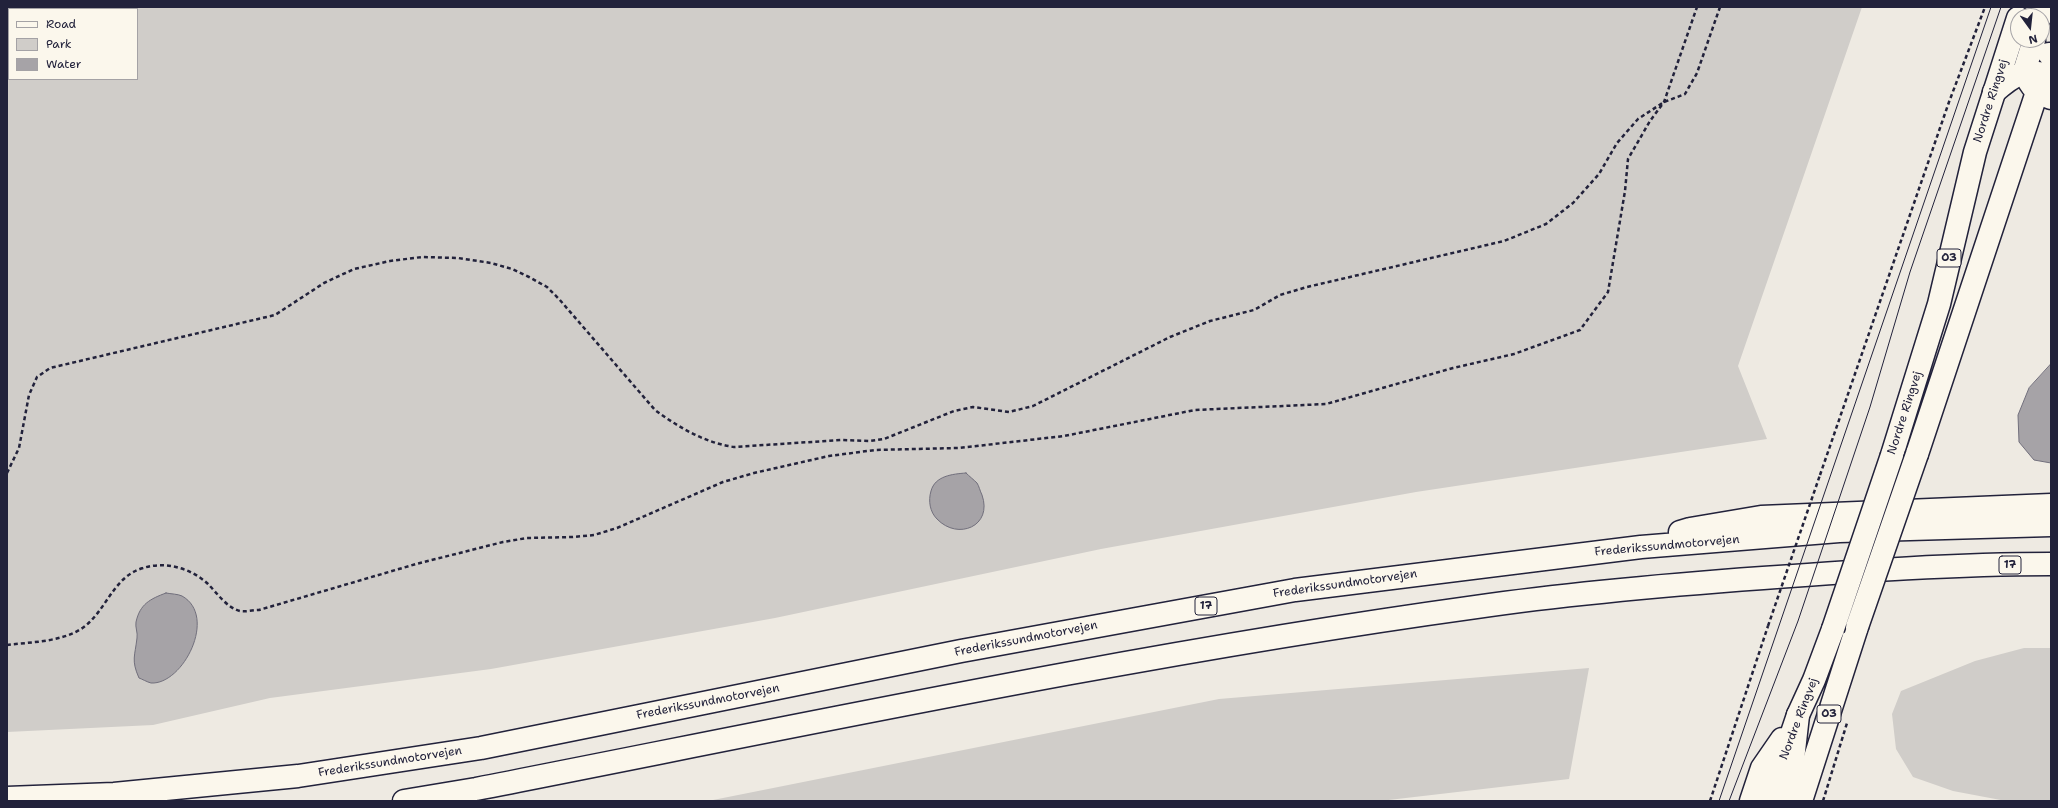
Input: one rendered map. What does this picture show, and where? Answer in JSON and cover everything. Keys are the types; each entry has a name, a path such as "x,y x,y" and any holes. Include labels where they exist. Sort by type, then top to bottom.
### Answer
{"main road":[{"name":"Nordre Ringvej","path":"1769,801 1798,715 1814,680 1833,629 1892,455 1939,304 1975,152 2010,42"},
{"name":"Nordre Ringvej","path":"1801,801 1857,627 1917,454 2043,68"},
{"path":"1994,92 2009,79 2043,68"},
{"path":"1641,546 1690,529 1761,517 2051,505"},
{"name":"Frederikssundmotorvejen","path":"7,798 114,794 298,776 481,748 961,651 1295,590 1641,546 1838,531 2051,525"},
{"name":"17","path":"404,801 476,789 988,689 1274,638 1478,606 1648,587 1825,573 1968,566 2051,564"},
{"path":"1968,566 2051,580"},
{"path":"1751,801 1762,768 1798,715"},
{"path":"1781,801 1793,760 1798,715"}],"path":[{"path":"7,645 67,636 81,629 95,618 114,588 127,577 142,568 162,566 184,568 207,583 227,604 240,611 258,610 416,564 503,542 527,538 573,537 618,528 723,482 754,473 829,456 875,450 959,448 1064,436 1195,410 1326,404 1453,368 1514,354 1580,330 1608,292 1625,191 1628,159 1650,121 1664,102 1697,7"},
{"path":"7,473 19,448 29,395 38,377 50,368 276,315 324,282 354,269 390,261 422,257 458,258 512,268 547,287 655,410 671,422 720,445 734,447 841,440 870,441 884,439 954,410 973,407 1009,412 1033,406 1170,337 1210,321 1254,310 1280,296 1307,287 1504,240 1546,224 1573,202 1599,174 1617,143 1638,119 1664,102 1685,94 1697,73 1720,7"},
{"path":"1710,801 1768,626 1949,102 1985,7"}],"green space":[{"path":"7,7 1862,7 1738,366 1767,439 1416,492 1101,549 775,618 491,669 270,698 153,725 7,732"},
{"path":"2024,648 2051,648 2051,801 2006,801 1953,791 1913,777 1896,749 1892,714 1901,691 1975,661"},
{"path":"1589,668 1569,779 1380,801 708,801 1219,699"}],"water":[{"path":"2051,364 2051,463 2034,460 2019,442 2018,415 2029,388"},
{"path":"966,473 977,483 979,487 984,506 983,515 972,527 954,529 945,526 937,519 930,506 930,495 933,486 940,479 950,475"},
{"path":"166,593 182,596 192,606 197,618 196,633 192,648 184,662 174,673 163,681 151,683 139,678 135,667 134,658 137,636 136,622 140,611 146,603"}],"tram line":[{"path":"1719,801 1991,7"},
{"path":"1729,801 1798,621 1870,407 1910,272 2001,7"}]}
